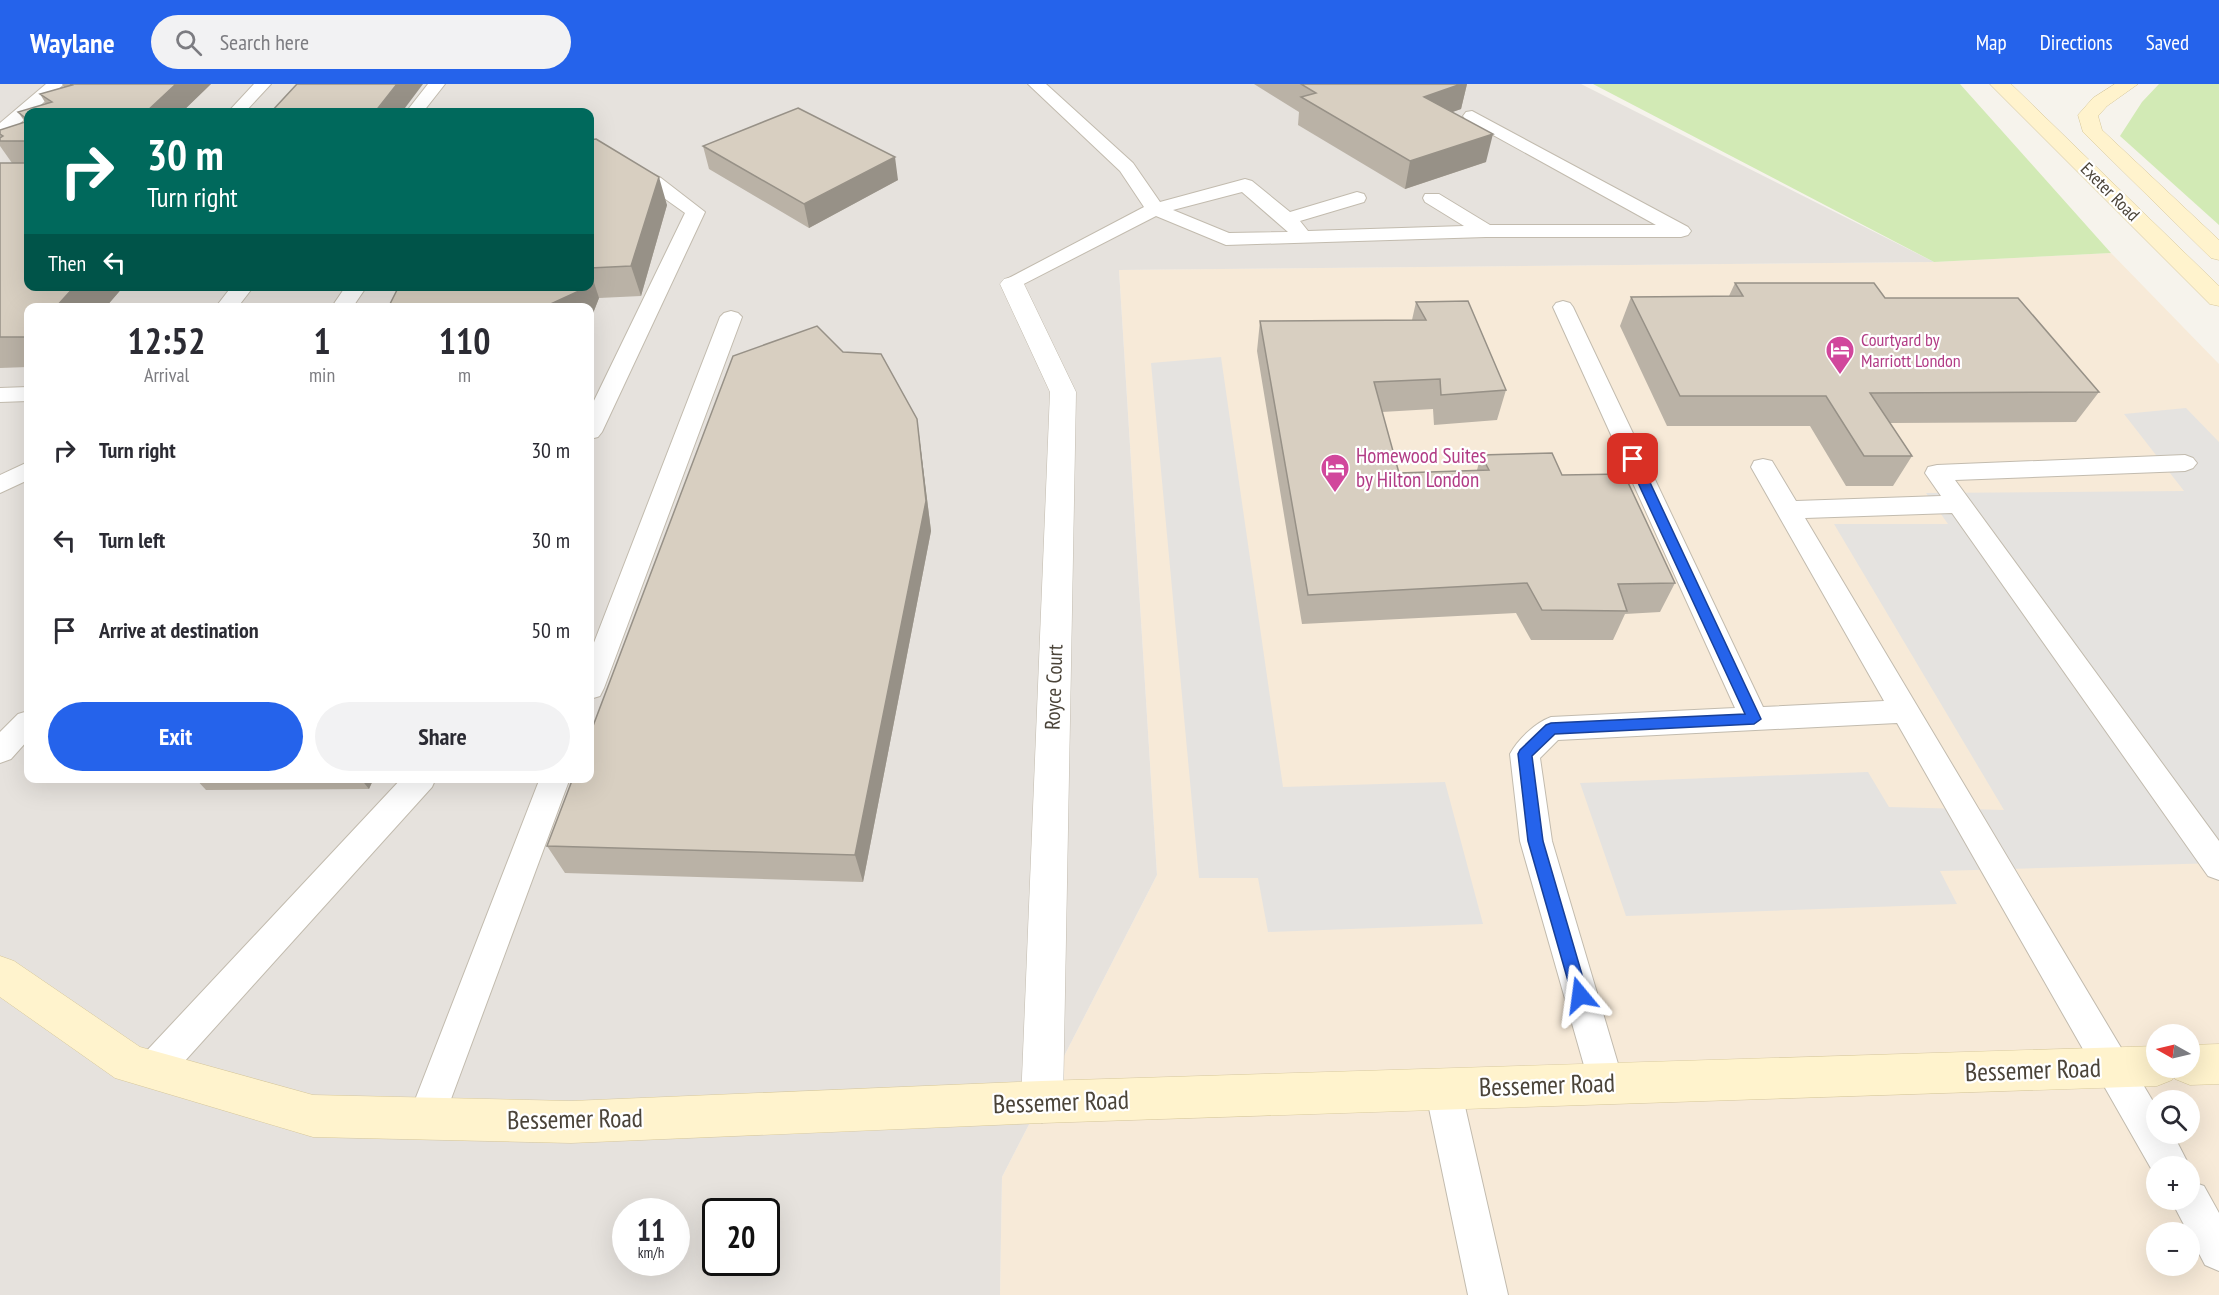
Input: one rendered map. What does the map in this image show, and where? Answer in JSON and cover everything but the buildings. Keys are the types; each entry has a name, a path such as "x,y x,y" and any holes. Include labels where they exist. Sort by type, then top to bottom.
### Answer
{"street":[{"name":"Exeter Road","path":"2000,84 2219,299"},
{"name":"Exeter Road","path":"2128,84 2100,102 2088,115 2093,132 2219,253"},
{"name":"Royce Court","path":"1012,284 1063,392 1042,1102"},
{"name":"Bessemer Road","path":"0,974 130,1064 312,1116 571,1122 1042,1102 2146,1066"},
{"path":"2200,1065 2219,1064"}],"lane":[{"path":"28,108 56,84"},
{"path":"240,108 263,84"},
{"path":"417,108 437,84"},
{"path":"1036,84 1127,167 1155,209 1226,239 1486,231 1681,231 1472,116"},
{"path":"0,132 24,111"},
{"path":"594,152 598,152 654,182 695,212 594,424"},
{"path":"1012,284 1155,209 1245,185 1287,219 1303,237"},
{"path":"1287,219 1357,198"},
{"path":"1432,198 1486,231"},
{"path":"229,303 240,291"},
{"path":"1563,307 1754,719"},
{"path":"594,677 731,317"},
{"path":"0,395 24,394"},
{"path":"2185,463 1937,473 2219,866"},
{"path":"1763,467 2165,1156"},
{"path":"0,485 24,472"},
{"path":"1787,510 1959,504"},
{"path":"1605,1084 1536,841 1525,754 1551,729 1904,711"},
{"path":"0,751 24,726"},
{"path":"152,1071 416,783"},
{"path":"426,1118 553,783"},
{"path":"1443,1089 1488,1295"},
{"path":"2196,1210 2219,1251"}],"shaded area":[{"path":"0,84 1581,84 1934,262 1119,270 1157,875 1002,1177 1000,1295 0,1295"},
{"path":"2111,253 2219,364 2219,1295 1000,1295 1002,1177 1157,875 1119,270 1934,262"},
{"path":"1221,357 1283,787 1445,782 1483,924 1268,932 1258,878 1199,878 1151,363"},
{"path":"2186,408 2219,442 2219,863 1940,871 1957,904 1626,916 1580,783 1868,772 1889,807 2004,810 1834,524 1948,524 1926,493 2184,491 2124,414"}],"green space":[{"path":"1593,84 1960,84 2111,253 1934,262"},
{"path":"2159,84 2219,84 2219,225 2120,136 2142,102"}],"place":[{"name":"Courtyard by Marriott London","path":"1840,376"},
{"name":"Homewood Suites by Hilton London","path":"1335,494"}],"route":[{"path":"1580,995 1536,841 1525,754 1551,729 1754,719 1633,459"}]}
